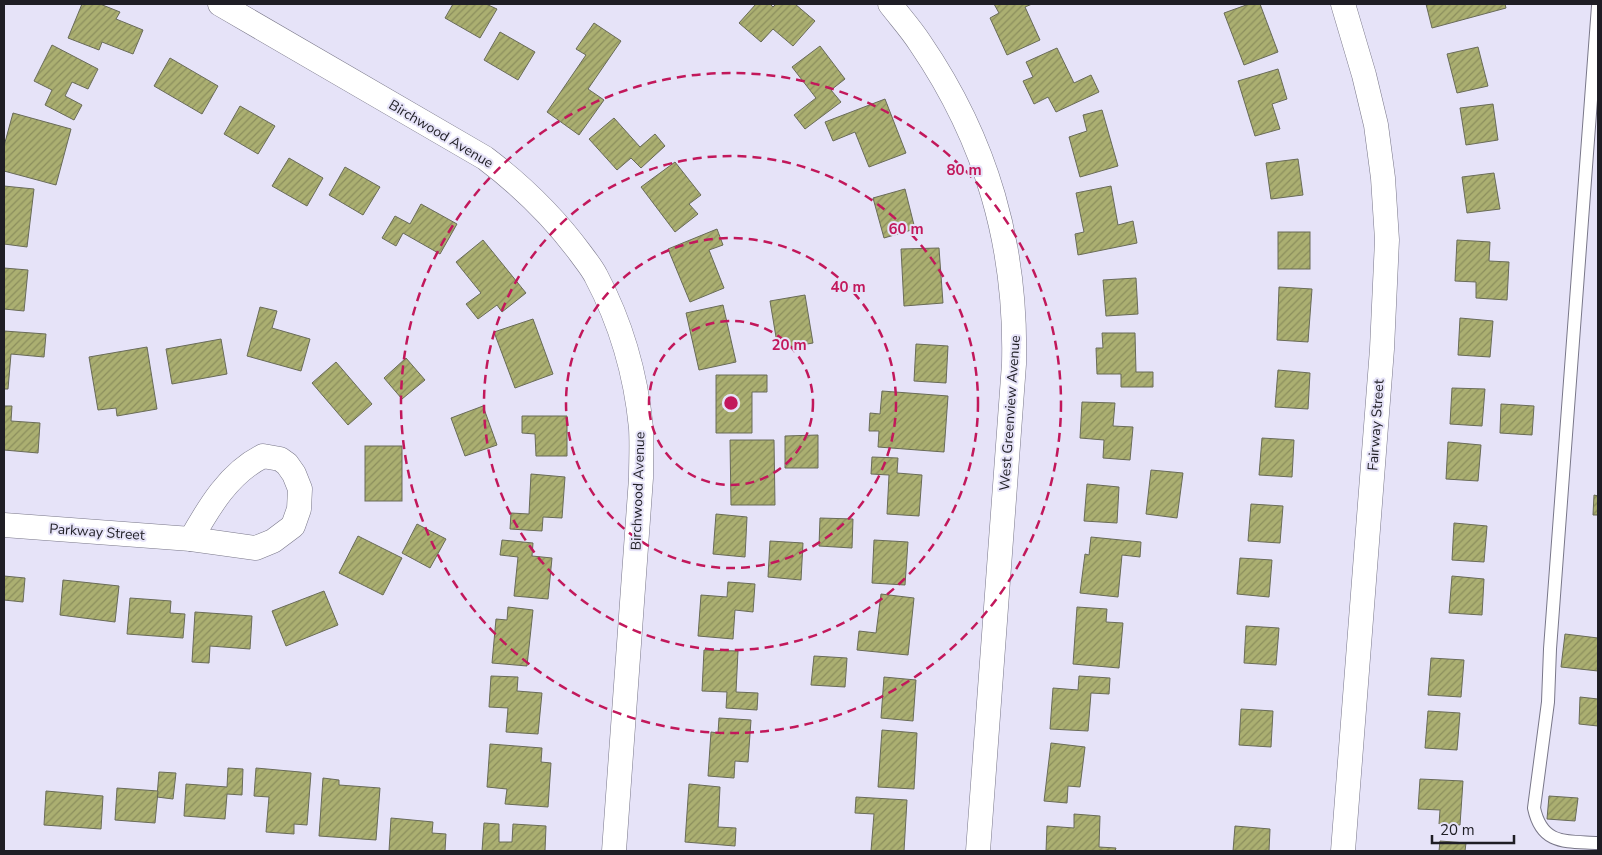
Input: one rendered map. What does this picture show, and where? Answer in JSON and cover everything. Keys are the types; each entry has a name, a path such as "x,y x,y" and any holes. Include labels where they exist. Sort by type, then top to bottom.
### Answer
{"street":[{"name":"Birchwood Avenue","path":"220,4 485,158 517,183 549,214 595,275 626,348 636,394 641,430 641,478 614,851"},
{"name":"West Greenview Avenue","path":"890,4 920,42 950,91 976,143 991,186 1004,234 1010,274 1015,326 1014,364 978,851"},
{"name":"Fairway Street","path":"1343,4 1364,75 1376,125 1383,178 1387,240 1382,349 1343,851"},
{"name":"Parkway Street","path":"4,526 191,539 256,548 273,541 293,526 299,508 300,489 294,474 287,464 280,459 263,456 240,470 226,486 191,539"}],"lane":[{"path":"1598,6 1550,649 1548,702 1534,808 1536,818 1548,836 1566,841 1598,843"}],"building":[{"path":"82,4 100,4 120,12 116,19 143,30 133,54 102,42 99,50 68,38"},
{"path":"453,4 486,4 497,9 480,38 445,18"},
{"path":"756,4 770,4 773,7 776,4 795,4 815,21 793,46 773,29 761,42 739,23"},
{"path":"994,4 1032,4 1025,7 1040,40 1007,55 990,18 999,13"},
{"path":"1249,4 1260,4 1278,52 1244,65 1224,13"},
{"path":"1426,4 1505,4 1506,8 1432,28"},
{"path":"594,23 621,41 588,89 604,100 579,135 547,112 586,55 576,49"},
{"path":"500,32 535,52 518,80 484,60"},
{"path":"52,45 98,69 88,89 72,82 65,96 82,105 74,120 45,105 52,90 34,81"},
{"path":"820,46 845,79 831,90 841,102 805,129 794,115 816,98 792,67"},
{"path":"1478,47 1488,86 1457,93 1447,54"},
{"path":"1057,48 1074,83 1091,75 1099,92 1056,112 1048,97 1034,104 1023,81 1033,77 1026,62"},
{"path":"170,58 218,86 202,114 154,86"},
{"path":"1278,69 1287,99 1272,104 1280,129 1255,136 1238,81"},
{"path":"885,99 906,153 869,167 855,132 833,141 825,122"},
{"path":"1493,104 1498,140 1466,145 1460,108"},
{"path":"240,106 275,126 258,154 224,134"},
{"path":"1102,110 1118,166 1080,177 1069,137 1087,131 1083,115"},
{"path":"13,113 71,129 56,185 4,171 4,146"},
{"path":"614,118 640,147 655,134 665,146 641,168 631,158 617,170 589,139"},
{"path":"289,158 323,178 307,206 272,186"},
{"path":"1298,159 1303,195 1271,199 1266,163"},
{"path":"675,162 701,195 689,204 698,214 675,232 641,187"},
{"path":"345,167 380,187 363,215 329,195"},
{"path":"1494,173 1500,209 1467,213 1462,177"},
{"path":"4,186 34,189 27,247 4,244"},
{"path":"1111,186 1118,225 1133,221 1137,243 1078,255 1075,234 1084,232 1076,193"},
{"path":"905,189 915,229 884,238 873,198"},
{"path":"421,204 457,224 440,254 403,233 396,246 382,238 395,216 410,224"},
{"path":"717,229 723,245 709,250 724,288 690,302 668,249"},
{"path":"1278,232 1310,232 1310,269 1278,269"},
{"path":"483,240 526,293 502,312 497,305 478,319 466,304 481,293 456,262"},
{"path":"1457,240 1490,242 1489,261 1509,262 1507,300 1476,298 1476,282 1455,281"},
{"path":"939,248 943,303 904,306 901,249"},
{"path":"4,268 28,270 24,311 4,309"},
{"path":"1136,278 1138,314 1106,316 1103,280"},
{"path":"1279,287 1312,289 1308,342 1277,340"},
{"path":"805,295 813,343 778,349 770,301"},
{"path":"723,305 736,362 699,370 686,313"},
{"path":"260,307 277,311 272,328 310,339 301,371 247,356"},
{"path":"1460,318 1493,321 1490,357 1458,355"},
{"path":"533,319 553,374 515,388 494,332"},
{"path":"4,331 46,334 44,357 11,354 8,389 4,389"},
{"path":"1102,333 1135,333 1136,372 1153,372 1153,387 1121,387 1121,374 1097,374 1096,348 1103,348"},
{"path":"221,339 227,374 172,384 166,349"},
{"path":"916,344 948,346 946,383 914,381"},
{"path":"147,347 157,409 117,416 116,408 98,410 89,357"},
{"path":"406,358 425,380 402,399 384,378"},
{"path":"336,362 372,404 348,425 312,383"},
{"path":"1278,370 1310,373 1308,409 1275,407"},
{"path":"716,375 767,375 767,392 752,392 752,433 716,433"},
{"path":"1452,388 1485,389 1482,426 1450,424"},
{"path":"882,391 948,396 944,452 878,447 879,431 869,431 870,413 880,414"},
{"path":"1082,402 1115,403 1113,426 1133,427 1130,460 1103,458 1104,440 1080,438"},
{"path":"1501,404 1534,406 1532,435 1500,433"},
{"path":"4,406 12,406 11,421 40,423 38,453 4,450"},
{"path":"483,406 497,445 465,456 451,418"},
{"path":"522,416 567,416 567,456 536,456 535,434 522,433"},
{"path":"818,435 818,468 785,468 785,436"},
{"path":"1262,438 1294,440 1292,477 1259,475"},
{"path":"730,440 774,440 775,505 731,505"},
{"path":"1448,442 1481,445 1478,481 1446,479"},
{"path":"365,446 402,446 402,501 365,501"},
{"path":"872,457 898,458 897,473 922,475 919,516 887,514 889,475 871,474"},
{"path":"1151,470 1183,473 1177,518 1146,514"},
{"path":"531,474 565,477 562,518 543,517 542,531 510,529 511,513 529,514"},
{"path":"1087,484 1119,487 1117,523 1084,521"},
{"path":"1594,495 1598,496 1598,515 1593,515"},
{"path":"1251,504 1283,506 1280,543 1248,541"},
{"path":"716,514 747,517 745,557 713,554"},
{"path":"820,518 853,519 852,548 819,546"},
{"path":"1454,523 1487,526 1484,562 1452,560"},
{"path":"417,524 446,539 430,568 402,553"},
{"path":"358,536 402,558 383,595 339,573"},
{"path":"1091,537 1141,542 1140,557 1122,555 1118,597 1080,593 1085,554 1089,555"},
{"path":"502,540 533,543 532,556 552,558 548,599 514,596 518,557 500,555"},
{"path":"874,540 908,542 905,585 872,583"},
{"path":"770,541 803,543 801,580 768,577"},
{"path":"1240,558 1272,560 1269,597 1237,594"},
{"path":"4,576 25,578 23,602 4,600"},
{"path":"1452,576 1484,579 1482,615 1449,613"},
{"path":"63,580 119,586 115,622 60,615"},
{"path":"728,582 755,584 753,612 735,610 733,639 698,636 701,595 727,597"},
{"path":"324,591 338,625 286,646 272,611"},
{"path":"881,594 914,598 908,655 857,650 859,631 876,633"},
{"path":"130,598 171,601 170,613 185,614 183,638 127,634"},
{"path":"508,607 533,610 527,666 492,663 496,619 507,620"},
{"path":"1077,607 1107,609 1106,622 1123,623 1119,668 1073,664"},
{"path":"195,612 252,616 250,649 210,646 209,663 192,662"},
{"path":"1246,626 1279,628 1276,665 1244,663"},
{"path":"1565,634 1598,638 1598,671 1561,667"},
{"path":"704,650 738,651 736,692 758,693 757,710 726,708 727,692 702,691"},
{"path":"814,656 847,658 845,687 811,685"},
{"path":"1431,658 1464,660 1461,697 1428,695"},
{"path":"491,676 518,677 517,691 542,693 538,734 506,732 508,708 489,707"},
{"path":"1079,676 1110,678 1109,694 1091,693 1088,731 1050,729 1053,688 1078,690"},
{"path":"884,677 916,680 913,721 881,718"},
{"path":"1580,697 1598,699 1598,726 1579,724"},
{"path":"1241,709 1273,711 1271,747 1239,745"},
{"path":"1428,711 1460,713 1457,750 1425,748"},
{"path":"719,718 751,720 748,762 735,761 734,778 708,776 711,732 718,733"},
{"path":"882,730 917,733 914,789 878,787"},
{"path":"1051,743 1085,747 1080,787 1068,786 1067,803 1044,801"},
{"path":"490,744 542,748 541,762 551,763 548,807 505,804 507,789 487,787"},
{"path":"228,768 243,769 242,795 227,794 225,819 184,816 186,784 227,787"},
{"path":"256,768 311,773 307,825 294,824 294,834 266,832 269,797 254,796"},
{"path":"159,772 176,773 173,799 157,797"},
{"path":"323,778 339,780 339,785 380,788 376,840 319,836"},
{"path":"1420,779 1463,781 1460,825 1439,824 1440,810 1418,809"},
{"path":"689,784 720,787 718,827 736,828 735,846 685,842"},
{"path":"117,788 158,791 155,823 115,820"},
{"path":"46,791 103,796 101,829 44,825"},
{"path":"1549,796 1578,798 1575,821 1547,819"},
{"path":"856,797 907,800 904,851 871,851 874,814 855,813"},
{"path":"1074,814 1100,816 1099,847 1116,848 1115,851 1046,851 1047,826 1074,828"},
{"path":"391,818 433,822 432,833 446,834 445,851 389,851"},
{"path":"484,823 499,824 499,842 512,842 513,824 546,826 545,851 482,851"},
{"path":"1235,826 1270,829 1269,851 1233,851"},
{"path":"1440,841 1466,843 1465,851 1439,851"}]}
